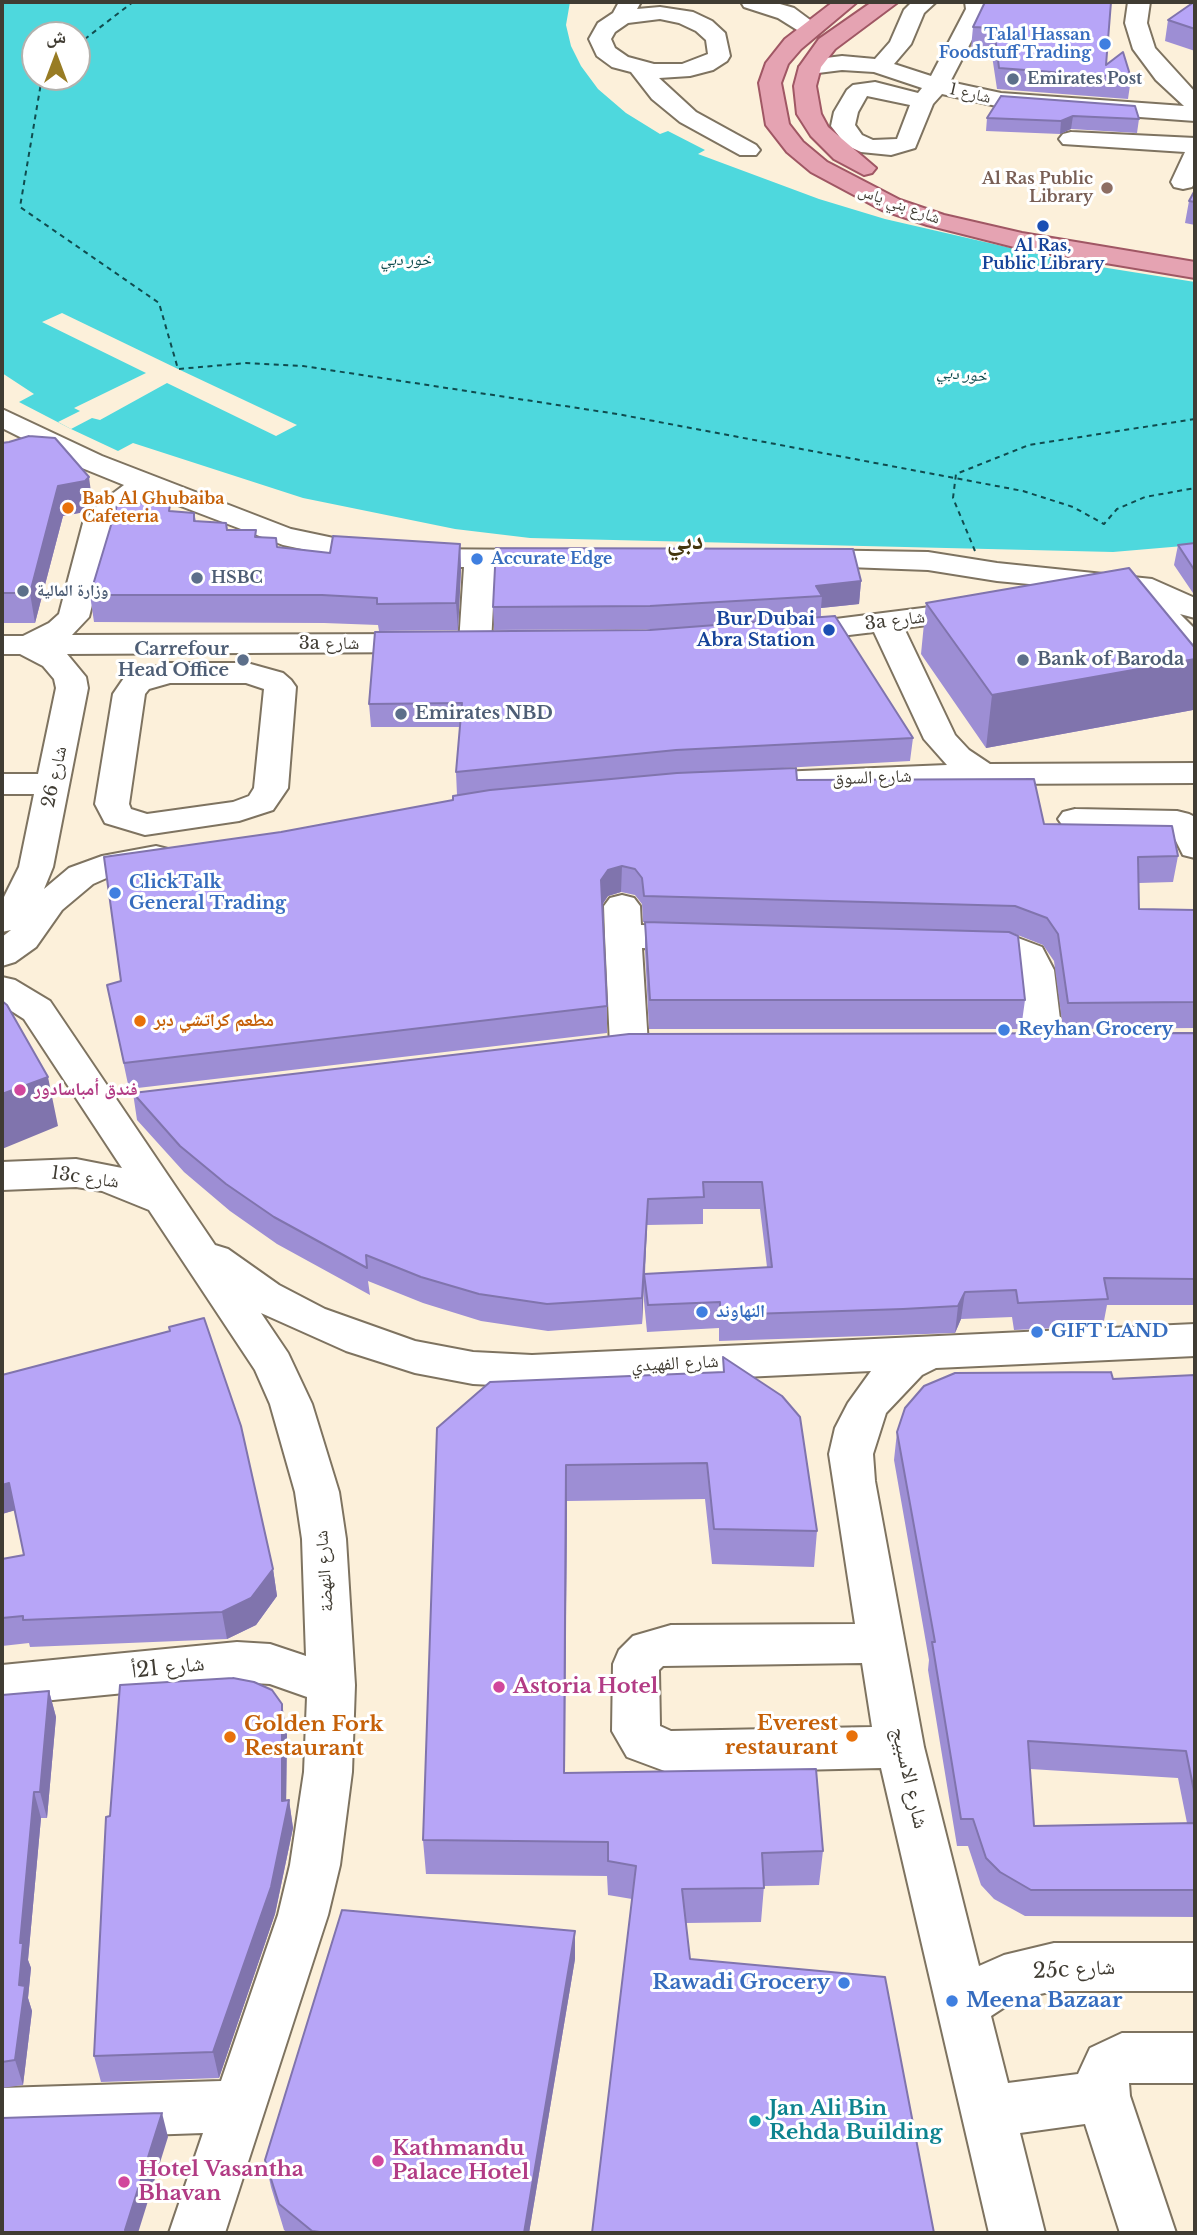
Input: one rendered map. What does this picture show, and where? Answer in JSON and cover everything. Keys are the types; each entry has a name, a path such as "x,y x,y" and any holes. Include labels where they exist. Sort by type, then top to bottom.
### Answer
{"main road":[{"path":"810,67 827,44 845,11 887,2"},
{"name":"شارع بني ياس","path":"845,11 810,28 777,63 770,83 778,125 795,147 819,167 852,187 891,205 936,220 1022,241 1195,270"},
{"name":"شارع بني ياس","path":"810,67 805,86 807,105 819,131 842,154 875,175 918,194 968,209 1114,239 1195,252"}],"street":[{"path":"672,2 712,32 720,44 720,51 703,87"},
{"path":"752,2 786,13 810,28"},
{"path":"777,2 845,11"},
{"path":"885,61 900,44 915,10 925,2"},
{"path":"929,94 875,89 857,92 843,119 843,126 854,140 880,149 907,143 929,94 977,9 976,2"},
{"path":"1139,2 1136,23 1138,36 1153,62 1191,102"},
{"path":"694,21 660,13 626,10 602,33 601,46 620,62 641,69 668,72 703,87 728,122"},
{"name":"شارع 1","path":"845,11 854,41 929,94 1120,108 1191,102"},
{"name":"شارع 1","path":"810,67 860,63 905,75"},
{"path":"641,69 660,94 688,117 748,150"},
{"name":"شارع 1","path":"1120,108 1152,102 1191,102"},
{"path":"1071,139 1195,145"},
{"path":"1182,182 1195,155"},
{"path":"2,417 40,439 145,483 248,524 321,546 405,558 575,559"},
{"path":"14,645 60,631 78,609 98,523 110,509 145,483"},
{"name":"3a شارع","path":"14,645 489,643 480,559"},
{"path":"779,559 918,560 997,572 1141,584 1195,609"},
{"name":"3a شارع","path":"757,635 1074,598 1112,596 1146,604 1172,621 1195,646"},
{"path":"78,609 89,630 113,645"},
{"path":"885,622 940,738 957,757 983,774"},
{"path":"198,673 242,644"},
{"name":"شارع 26","path":"2,922 20,904 36,867 72,688 69,677 54,659 14,645"},
{"path":"157,674 261,675 280,687 271,788 261,803 239,811 145,825 125,821 117,816 112,804 122,732 129,694 137,682 157,674"},
{"path":"64,734 122,732"},
{"name":"شارع السوق","path":"752,783 983,774 1195,773"},
{"path":"1106,774 1115,819"},
{"path":"2,784 53,784"},
{"path":"1075,819 1177,821 1189,827 1195,847"},
{"path":"2,954 23,939 50,902 81,876 126,862 193,851"},
{"path":"591,1048 646,1044 623,921 734,939"},
{"path":"929,944 1010,947 1029,955 1036,970 1030,1044 1085,1044"},
{"name":"شارع النهضة","path":"2,989 37,1010 105,1108 273,1364 306,1447 324,1539 331,1685 328,1772 315,1865 303,1914 197,2233"},
{"path":"105,1108 146,1103"},
{"name":"13c شارع","path":"2,1176 76,1173 118,1181 176,1219"},
{"name":"شارع الفهيدي","path":"176,1219 223,1268 264,1296 310,1320 382,1347 473,1368 532,1371 1195,1340"},
{"name":"شارع الاسبيج","path":"934,1351 907,1364 886,1382 869,1403 857,1428 851,1454 853,1481 900,1747 1017,2233"},
{"path":"882,1643 671,1646 649,1650 636,1664 636,1731 644,1742 670,1752 900,1747"},
{"name":"شارع 21أ","path":"2,1685 237,1662 270,1664 331,1685"},
{"name":"25c شارع","path":"962,2006 1004,1979 1029,1972 1055,1968 1195,1968"},
{"path":"1148,2233 1102,2096 1102,2080 1109,2066 1122,2058 1195,2058"},
{"path":"987,2112 1102,2096"},
{"path":"2,2113 240,2106"}],"water":[{"name":"خور دبي","path":"2,2 570,2 566,25 571,46 581,66 598,89 626,113 660,134 668,131 705,150 698,154 819,199 885,219 1076,263 1195,282 1195,545 1113,552 530,538 455,529 303,498 133,443 118,451 19,402 34,394 2,373"}],"pier":[{"path":"62,313 297,425 276,436 167,383 100,420 92,418 71,429 58,422 80,411 74,408 146,373 42,322"}],"building":[{"path":"985,2 1111,2 1106,65 1123,52 1131,78 999,68 994,28 973,27"},
{"path":"1194,2 1195,29 1168,20"},
{"path":"1001,96 1135,106 1139,119 1073,116 1061,121 987,118"},
{"path":"1195,190 1195,202 1189,201"},
{"path":"29,436 55,438 89,477 85,481 58,486 30,593 2,593 2,443"},
{"path":"118,502 170,505 169,511 194,513 194,521 226,523 227,530 256,530 255,537 276,538 277,547 330,553 333,536 460,544 456,603 377,604 377,598 322,595 90,595"},
{"path":"1195,543 1195,571 1178,545"},
{"path":"496,548 853,549 861,581 816,586 822,596 650,606 493,607"},
{"path":"1129,568 1195,648 1195,659 992,695 926,603"},
{"path":"835,616 913,738 676,750 456,772 462,703 369,704 375,632 650,630"},
{"path":"796,768 797,780 1034,779 1044,824 1172,826 1178,856 1138,857 1139,909 1195,910 1195,1002 1068,1003 1058,934 1047,918 1015,906 644,896 642,878 635,869 622,866 608,870 601,880 607,1006 124,1063 107,985 121,981 104,857 281,832 453,800 453,796 490,790 677,773"},
{"path":"645,922 1009,932 1018,936 1025,1000 650,1000"},
{"path":"2,1001 7,1005 48,1077 2,1094"},
{"path":"1195,1033 1195,1279 1104,1278 1108,1299 1018,1303 1016,1290 965,1292 958,1306 720,1315 720,1302 648,1305 644,1274 772,1267 762,1182 703,1182 704,1197 648,1199 642,1298 547,1304 479,1294 421,1277 366,1255 367,1268 274,1217 226,1184 180,1146 133,1093 629,1034"},
{"path":"204,1318 241,1426 273,1569 251,1598 222,1612 23,1620 23,1616 2,1618 2,1559 24,1555 9,1483 2,1485 2,1375 170,1331 169,1327"},
{"path":"723,1357 782,1396 800,1417 817,1531 714,1529 707,1463 566,1465 564,1773 816,1769 823,1851 762,1853 764,1888 682,1889 690,1959 885,1977 934,2233 592,2233 636,1866 608,1861 608,1842 423,1840 437,1428 490,1382 724,1372"},
{"path":"1111,1372 1113,1379 1195,1375 1195,1796 1186,1751 1028,1741 1034,1826 1195,1823 1195,1890 1031,1890 1000,1872 986,1858 973,1819 961,1819 932,1642 935,1642 897,1432 905,1408 924,1386 955,1373"},
{"path":"233,1678 254,1682 272,1690 282,1704 282,1801 289,1800 271,1887 213,2052 94,2056 106,1817 110,1816 120,1685"},
{"path":"49,1691 40,1792 34,1792 20,1943 23,1943 19,1985 25,1986 15,2060 2,2062 2,1695"},
{"path":"342,1910 575,1931 524,2233 328,2233 312,2231 279,2204 265,2160"},
{"path":"162,2113 126,2233 2,2233 2,2118"}],"ferry route":[{"path":"91,34 133,2"},
{"path":"40,91 20,207 159,303 178,369 246,363 303,366 617,414 955,478"},
{"path":"955,478 956,474 1029,445 1195,419"},
{"path":"955,478 1023,491 1073,507 1104,524 1117,509 1145,497 1195,488"},
{"path":"955,478 953,498 975,551"}],"place":[{"name":"Talal Hassan Foodstuff Trading","path":"1105,44"},
{"name":"Emirates Post","path":"1013,79"},
{"name":"Al Ras Public Library","path":"1107,188"},
{"name":"Al Ras, Public Library","path":"1043,226"},
{"name":"Bab Al Ghubaiba Cafeteria","path":"68,508"},
{"name":"Accurate Edge","path":"477,559"},
{"name":"HSBC","path":"197,578"},
{"name":"وزارة المالية","path":"23,591"},
{"name":"Bur Dubai Abra Station","path":"829,630"},
{"name":"Carrefour Head Office","path":"243,660"},
{"name":"Bank of Baroda","path":"1023,660"},
{"name":"Emirates NBD","path":"401,714"},
{"name":"ClickTalk General Trading","path":"115,893"},
{"name":"مطعم كراتشي دبر","path":"140,1021"},
{"name":"Reyhan Grocery","path":"1004,1030"},
{"name":"فندق أمباسادور","path":"20,1090"},
{"name":"النهاوند","path":"702,1312"},
{"name":"GIFT LAND","path":"1037,1332"},
{"name":"Astoria Hotel","path":"499,1687"},
{"name":"Everest restaurant","path":"852,1736"},
{"name":"Golden Fork Restaurant","path":"230,1737"},
{"name":"Rawadi Grocery","path":"844,1983"},
{"name":"Meena Bazaar","path":"952,2001"},
{"name":"Jan Ali Bin Rehda Building","path":"755,2121"},
{"name":"Kathmandu Palace Hotel","path":"378,2161"},
{"name":"Hotel Vasantha Bhavan","path":"124,2182"}],"district":[{"name":"دبي","path":"685,542"}]}
